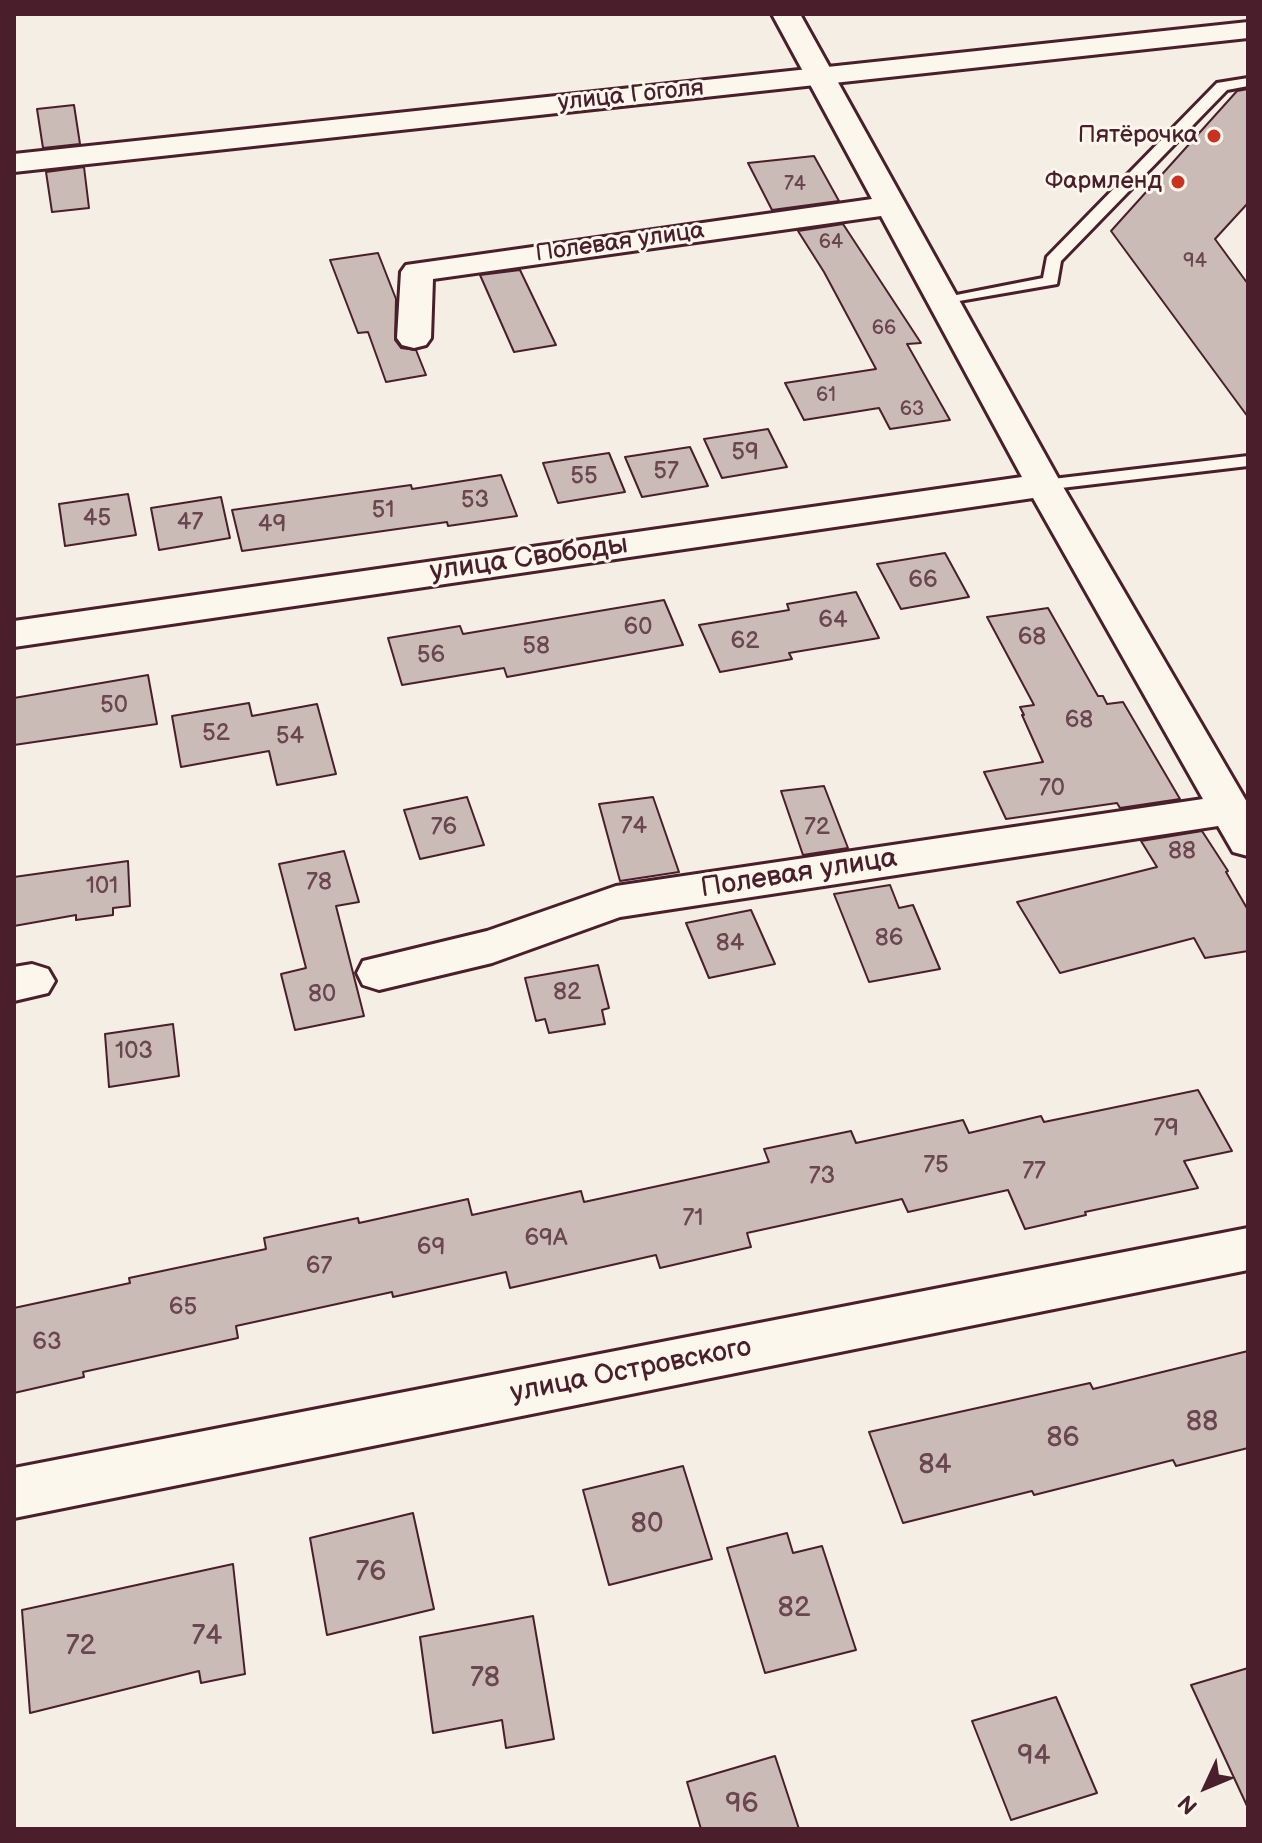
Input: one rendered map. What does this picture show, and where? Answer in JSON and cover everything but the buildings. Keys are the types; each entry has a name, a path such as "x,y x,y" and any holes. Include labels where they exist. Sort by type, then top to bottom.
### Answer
{"street":[{"name":"Полевая улица","path":"379,973 492,946 616,902 1238,825 942,302 786,14"},
{"name":"улица Гоголя","path":"14,163 1248,30"},
{"name":"Полевая улица","path":"414,338 417,272 890,206"},
{"name":"улица Свободы","path":"14,634 1044,485"},
{"name":"улица Островского","path":"14,1493 1248,1249"}],"lane":[{"path":"942,302 1051,281 1053,260 1222,86 1248,82"},
{"path":"1044,485 1248,461"}],"place":[{"name":"Пятёрочка","path":"1214,136"},
{"name":"Фармленд","path":"1178,182"}]}
